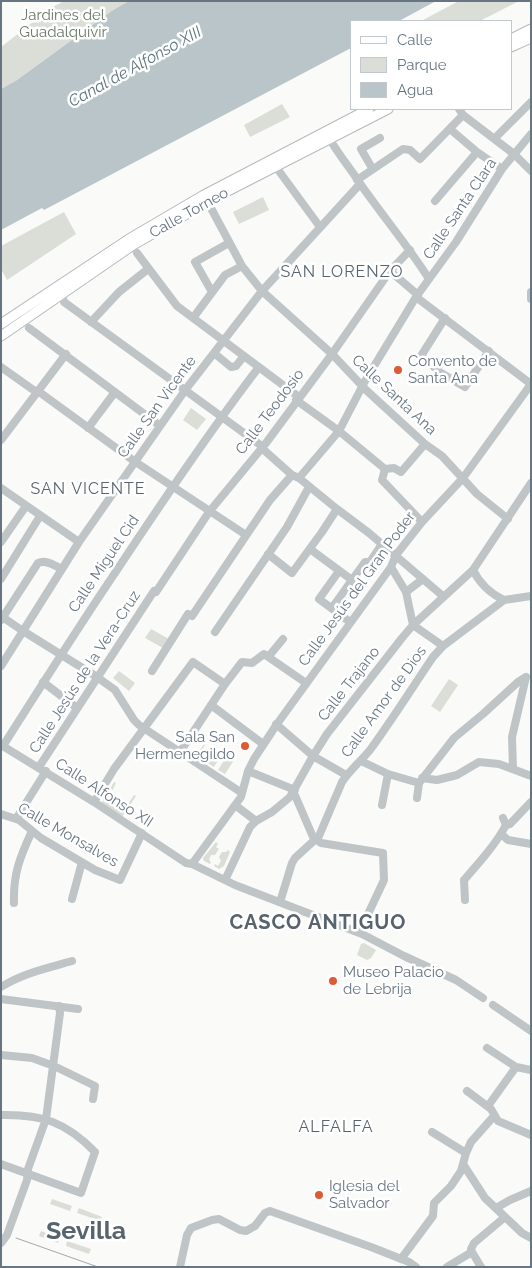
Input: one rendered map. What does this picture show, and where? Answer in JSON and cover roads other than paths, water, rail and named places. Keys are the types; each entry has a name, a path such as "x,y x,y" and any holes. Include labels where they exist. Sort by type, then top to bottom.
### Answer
{"main road":[{"path":"512,38 531,29"},
{"path":"512,48 531,38"},
{"name":"Calle Torneo","path":"1,336 133,245 206,198 276,166 367,110"},
{"name":"Calle Torneo","path":"1,324 129,239 327,135 386,110"}],"street":[{"path":"495,138 531,102"},
{"path":"502,169 477,152 450,129 461,112 514,154 531,171"},
{"name":"Calle San Vicente","path":"1,666 79,542 159,425 262,291 372,168 403,149 408,149 420,159 450,129"},
{"name":"Calle Santa Clara","path":"152,671 270,500 296,477 339,431 363,386 417,296 456,242 502,169 531,134"},
{"path":"327,135 359,182 410,250 429,280"},
{"path":"372,168 361,149 380,138"},
{"path":"435,201 477,152"},
{"path":"276,166 320,227"},
{"name":"Calle Santa Ana","path":"206,198 242,266 262,291 332,354 363,386 426,444 442,456 477,494 508,519"},
{"path":"212,292 195,262 229,243"},
{"name":"Calle Teodosio","path":"155,592 210,512 332,354 390,271 410,250"},
{"path":"137,253 177,306 259,367 385,469 394,468 401,472 426,444"},
{"path":"193,318 225,275 242,266"},
{"path":"92,322 119,292 148,269"},
{"path":"390,271 417,296 531,384"},
{"path":"531,292 531,299"},
{"path":"62,295 64,302 222,415 259,444 296,477 396,555 444,597"},
{"path":"445,318 421,356 441,373 465,388 489,351"},
{"path":"29,328 159,425"},
{"path":"214,353 231,367 236,366 244,356"},
{"path":"1,440 66,354"},
{"path":"1,367 134,461 246,535"},
{"name":"Calle Miguel Cid","path":"2,746 60,654 172,486 222,415 259,367"},
{"name":"Calle Jesús del Gran Poder","path":"242,795 248,771 276,724 390,567 396,555 422,522 462,478 531,384"},
{"path":"88,428 115,392"},
{"path":"385,469 382,480 422,522"},
{"name":"Calle Trajano","path":"256,821 285,802 294,791 313,756 369,680 413,625 473,570 531,483"},
{"path":"215,632 287,527 309,487"},
{"path":"1,488 79,542"},
{"path":"1,542 26,506"},
{"path":"268,554 292,572 310,550 337,509"},
{"path":"1,579 40,516"},
{"path":"332,608 365,562 370,562 382,544"},
{"path":"310,550 352,580"},
{"path":"62,569 48,562 38,563 2,618 115,690 134,720 242,795 192,864"},
{"path":"390,567 406,592 413,625 417,630 443,646"},
{"path":"473,570 480,584 504,600"},
{"path":"339,571 319,599 350,622"},
{"path":"406,592 423,579"},
{"name":"Calle Jesús de la Vera-Cruz","path":"16,819 77,708 155,592"},
{"name":"Calle Amor de Dios","path":"316,840 346,775 361,761 433,657 443,646 504,600 531,596"},
{"path":"269,656 283,639"},
{"path":"180,752 225,684 242,662 249,664 255,662 264,654 306,683"},
{"path":"94,802 114,769 193,662 225,684"},
{"path":"513,769 512,737 526,677"},
{"path":"417,798 420,781 454,738 526,677"},
{"path":"43,682 77,708"},
{"path":"211,705 263,744"},
{"path":"276,724 313,756 346,775"},
{"name":"Calle Alfonso XII","path":"2,746 94,802 186,863 362,934 450,978 483,998"},
{"path":"361,761 388,774 420,781 437,780 457,775 478,762 499,764 531,776"},
{"path":"248,771 294,791 313,837 316,840 321,843 383,853 384,880 362,927 362,934"},
{"path":"382,805 388,774"},
{"path":"465,900 464,880 486,855 499,836 505,822 510,824 531,802"},
{"path":"225,880 250,827 256,821 235,805"},
{"name":"Calle Monsalves","path":"1,814 16,819 41,838 95,870 120,880 142,833"},
{"path":"14,903 14,888 19,858 32,831"},
{"path":"499,836 508,840 531,844"},
{"path":"280,902 292,864 316,840"},
{"path":"72,899 82,862"},
{"path":"1,987 13,980 72,961"},
{"path":"1,999 78,1009"},
{"path":"493,1005 531,1031"},
{"path":"2,1241 7,1235 27,1180 27,1171 46,1119 60,1013 58,1006"},
{"path":"487,1048 516,1067 530,1070"},
{"path":"1,1055 32,1058 54,1066 95,1086 93,1099"},
{"path":"488,1106 516,1067"},
{"path":"467,1091 488,1106 501,1124 531,1135"},
{"path":"1,1115 26,1115 46,1119 81,1138 95,1152 81,1193 27,1171 1,1164"},
{"path":"401,1259 433,1216 434,1203 455,1180 471,1142 494,1116"},
{"path":"432,1132 466,1153"},
{"path":"463,1164 485,1198 505,1217 530,1235"},
{"path":"496,1208 531,1190"},
{"path":"180,1267 187,1235 193,1227 219,1219 240,1230 250,1230 267,1211 274,1211 330,1232 401,1259 416,1267"},
{"path":"480,1267 471,1249 474,1243 505,1217"},
{"path":"447,1267 472,1252"}],"water":[{"name":"Canal de Alfonso XIII","path":"129,1 436,1 401,20 350,20 350,49 44,210 42,208 1,230 1,89 17,80 113,10"}],"tram line":[{"path":"16,1238 98,1267"}],"place":[{"name":"Convento de Santa Ana","path":"398,370"},
{"name":"Sala San Hermenegildo","path":"245,746"},
{"name":"Museo Palacio de Lebrija","path":"333,981"},
{"name":"Iglesia del Salvador","path":"319,1195"}],"district":[{"name":"SAN LORENZO","path":"342,272"},
{"name":"SAN VICENTE","path":"88,489"},
{"name":"CASCO ANTIGUO","path":"318,923"},
{"name":"ALFALFA","path":"336,1127"},
{"name":"Sevilla","path":"86,1231"}],"park label":[{"name":"Jardines del Guadalquivir","path":"63,24"}]}
